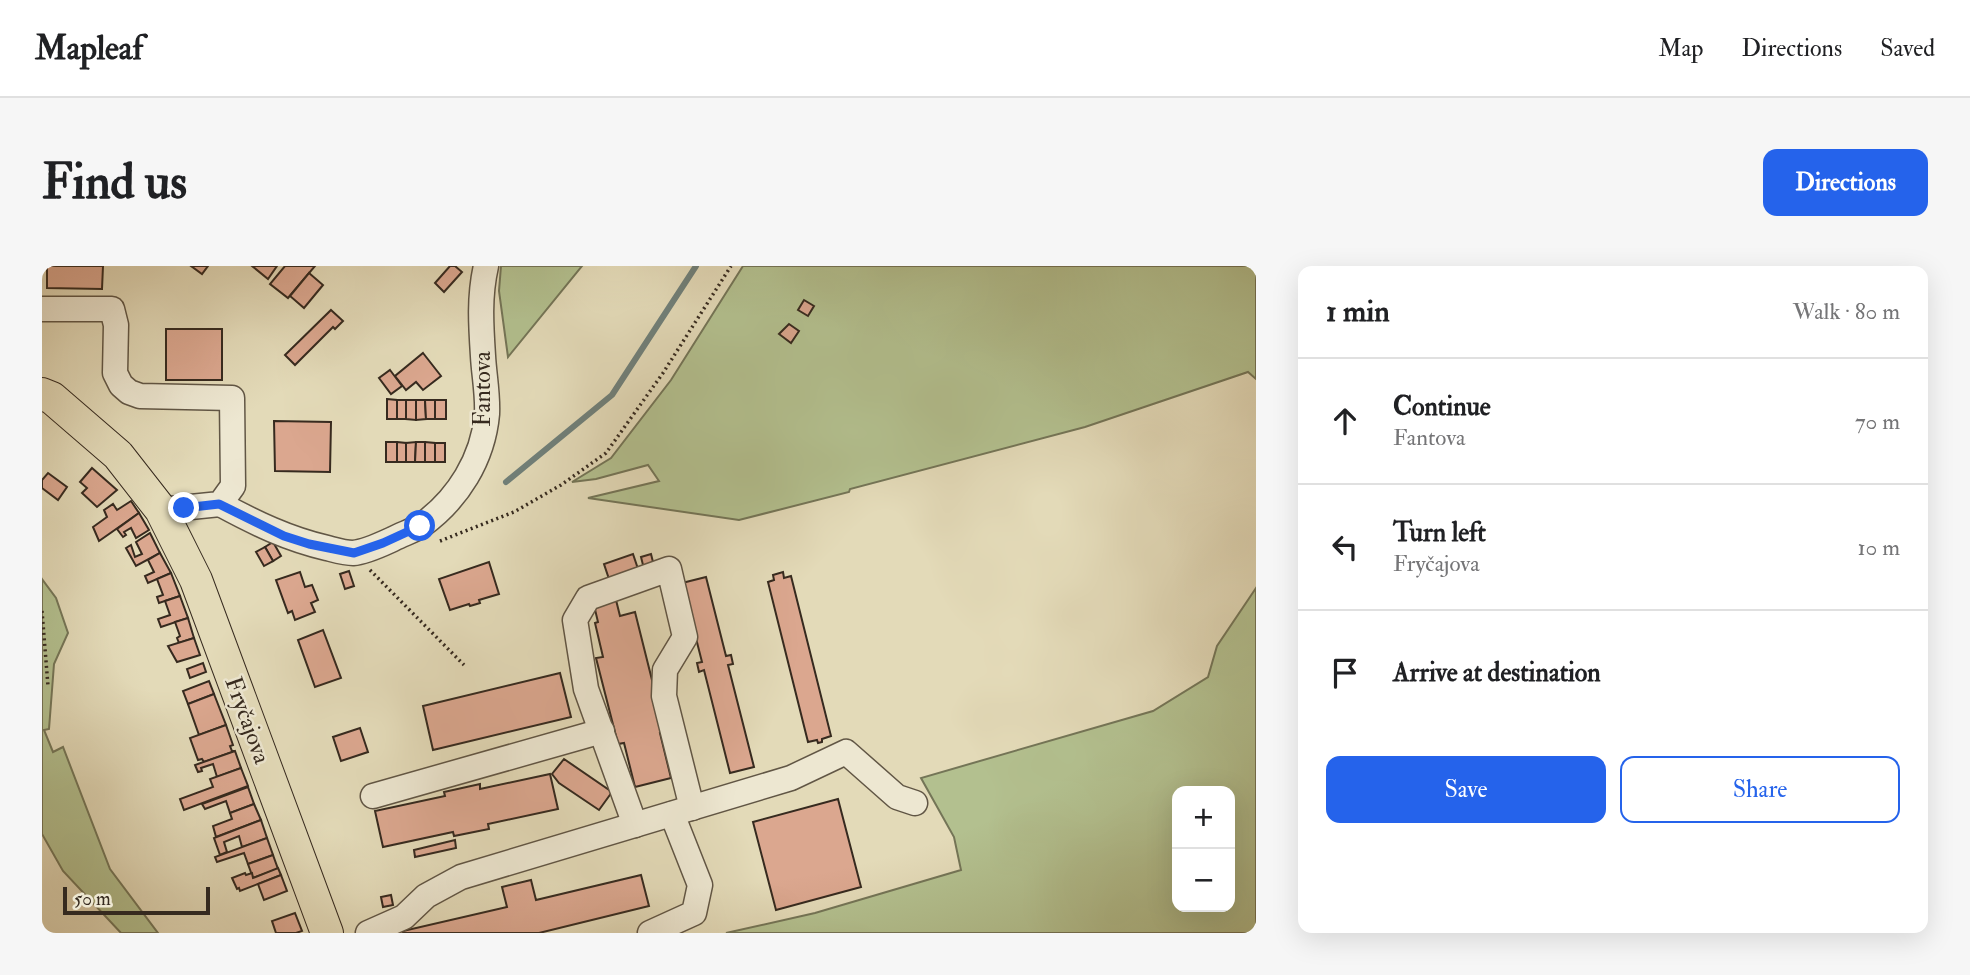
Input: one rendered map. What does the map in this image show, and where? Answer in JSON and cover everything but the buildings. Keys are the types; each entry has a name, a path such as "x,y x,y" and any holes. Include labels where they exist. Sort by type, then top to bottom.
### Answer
{"main road":[{"name":"Fryčajova","path":"42,394 52,398 118,455 161,509 196,580 327,933"}],"street":[{"name":"Fantova","path":"354,553 420,526 444,506 464,484 479,450 487,415 481,315 482,283 486,266"},
{"path":"42,309 112,309 116,325 115,373 121,385 129,392 140,396 232,398 233,486 219,504"},
{"path":"161,509 219,504 284,536 354,553"},
{"path":"635,825 586,689 575,620 588,598 670,569 685,638 665,670 664,696 682,811 700,885 694,914 650,933"},
{"path":"373,796 601,731"},
{"path":"376,932 404,917 426,895 461,877 791,778 846,752 897,797 915,803"}],"path":[{"path":"429,545 514,512 561,485 606,453 663,373 731,266"},
{"path":"354,553 464,665"},
{"path":"42,611 48,686"}],"green space":[{"path":"501,266 582,266 508,357 499,291"},
{"path":"743,266 1256,266 1256,379 1248,372 1085,427 739,520 588,498 659,481 648,465 596,479 572,482 611,458 671,380"},
{"path":"42,579 56,598 68,633 54,664 49,729 44,730 53,752 63,747 110,869 158,933 121,933 63,871 42,834"},
{"path":"1256,588 1256,933 726,933 815,913 961,870 954,837 921,778 1153,711 1208,677 1217,646"}],"waterway":[{"path":"506,482 612,395 696,266"}],"route":[{"path":"184,508 219,504 284,536 354,553 420,526"}]}
